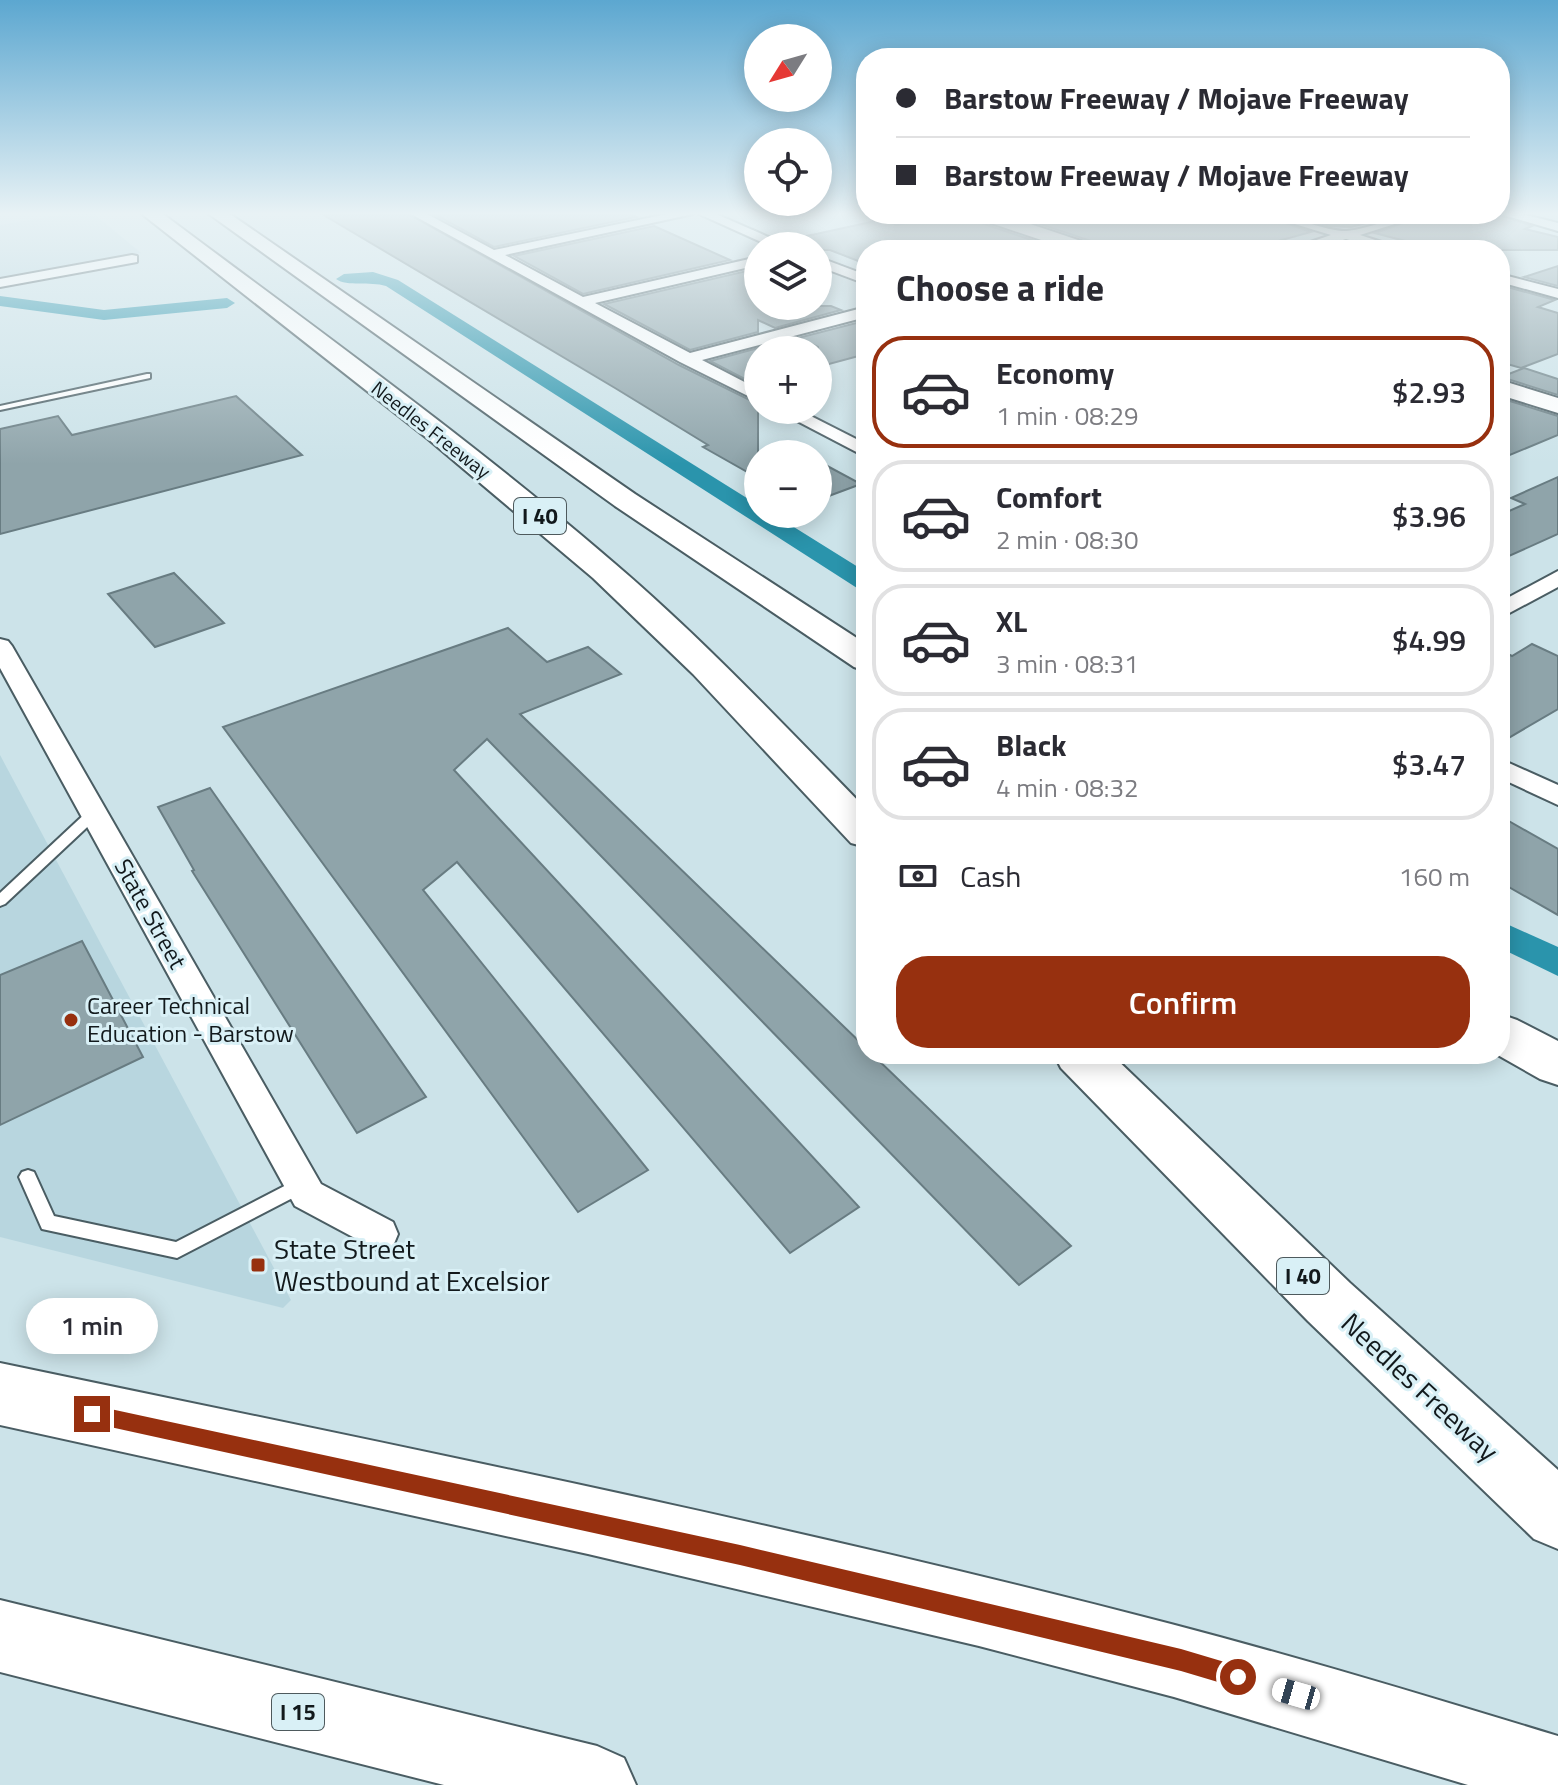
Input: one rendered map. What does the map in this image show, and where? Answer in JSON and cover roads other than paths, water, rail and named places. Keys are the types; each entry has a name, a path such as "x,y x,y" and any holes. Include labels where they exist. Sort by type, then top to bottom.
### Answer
{"highway":[{"name":"Needles Freeway","path":"259,297 492,477 607,574 737,699 856,823"},
{"name":"I 40","path":"336,297 613,492 856,653"},
{"path":"1510,1039 1558,1065"},
{"name":"Needles Freeway","path":"1089,1064 1329,1302 1545,1504"},
{"path":"0,1394 740,1555 1181,1660 1440,1736 1558,1775"},
{"name":"I 15","path":"0,1636 597,1785"}],"main road":[{"path":"1510,390 1558,406"}],"street":[{"path":"571,297 744,389"},
{"path":"580,302 600,297"},
{"path":"686,359 856,315"},
{"path":"813,424 856,446"},
{"path":"1510,605 1558,578"},
{"name":"State Street","path":"0,646 308,1195 379,1234"},
{"path":"1510,772 1558,796"}],"lane":[{"path":"0,408 147,376"},
{"path":"0,901 94,813"},
{"path":"28,1177 48,1223 177,1250 303,1185"}],"waterway":[{"path":"415,297 856,577"},
{"path":"0,301 104,315 227,303"},
{"path":"1510,938 1558,963"}],"place":[{"name":"Career Technical Education - Barstow","path":"71,1020"},
{"name":"State Street Westbound at Excelsior","path":"258,1265"}]}
